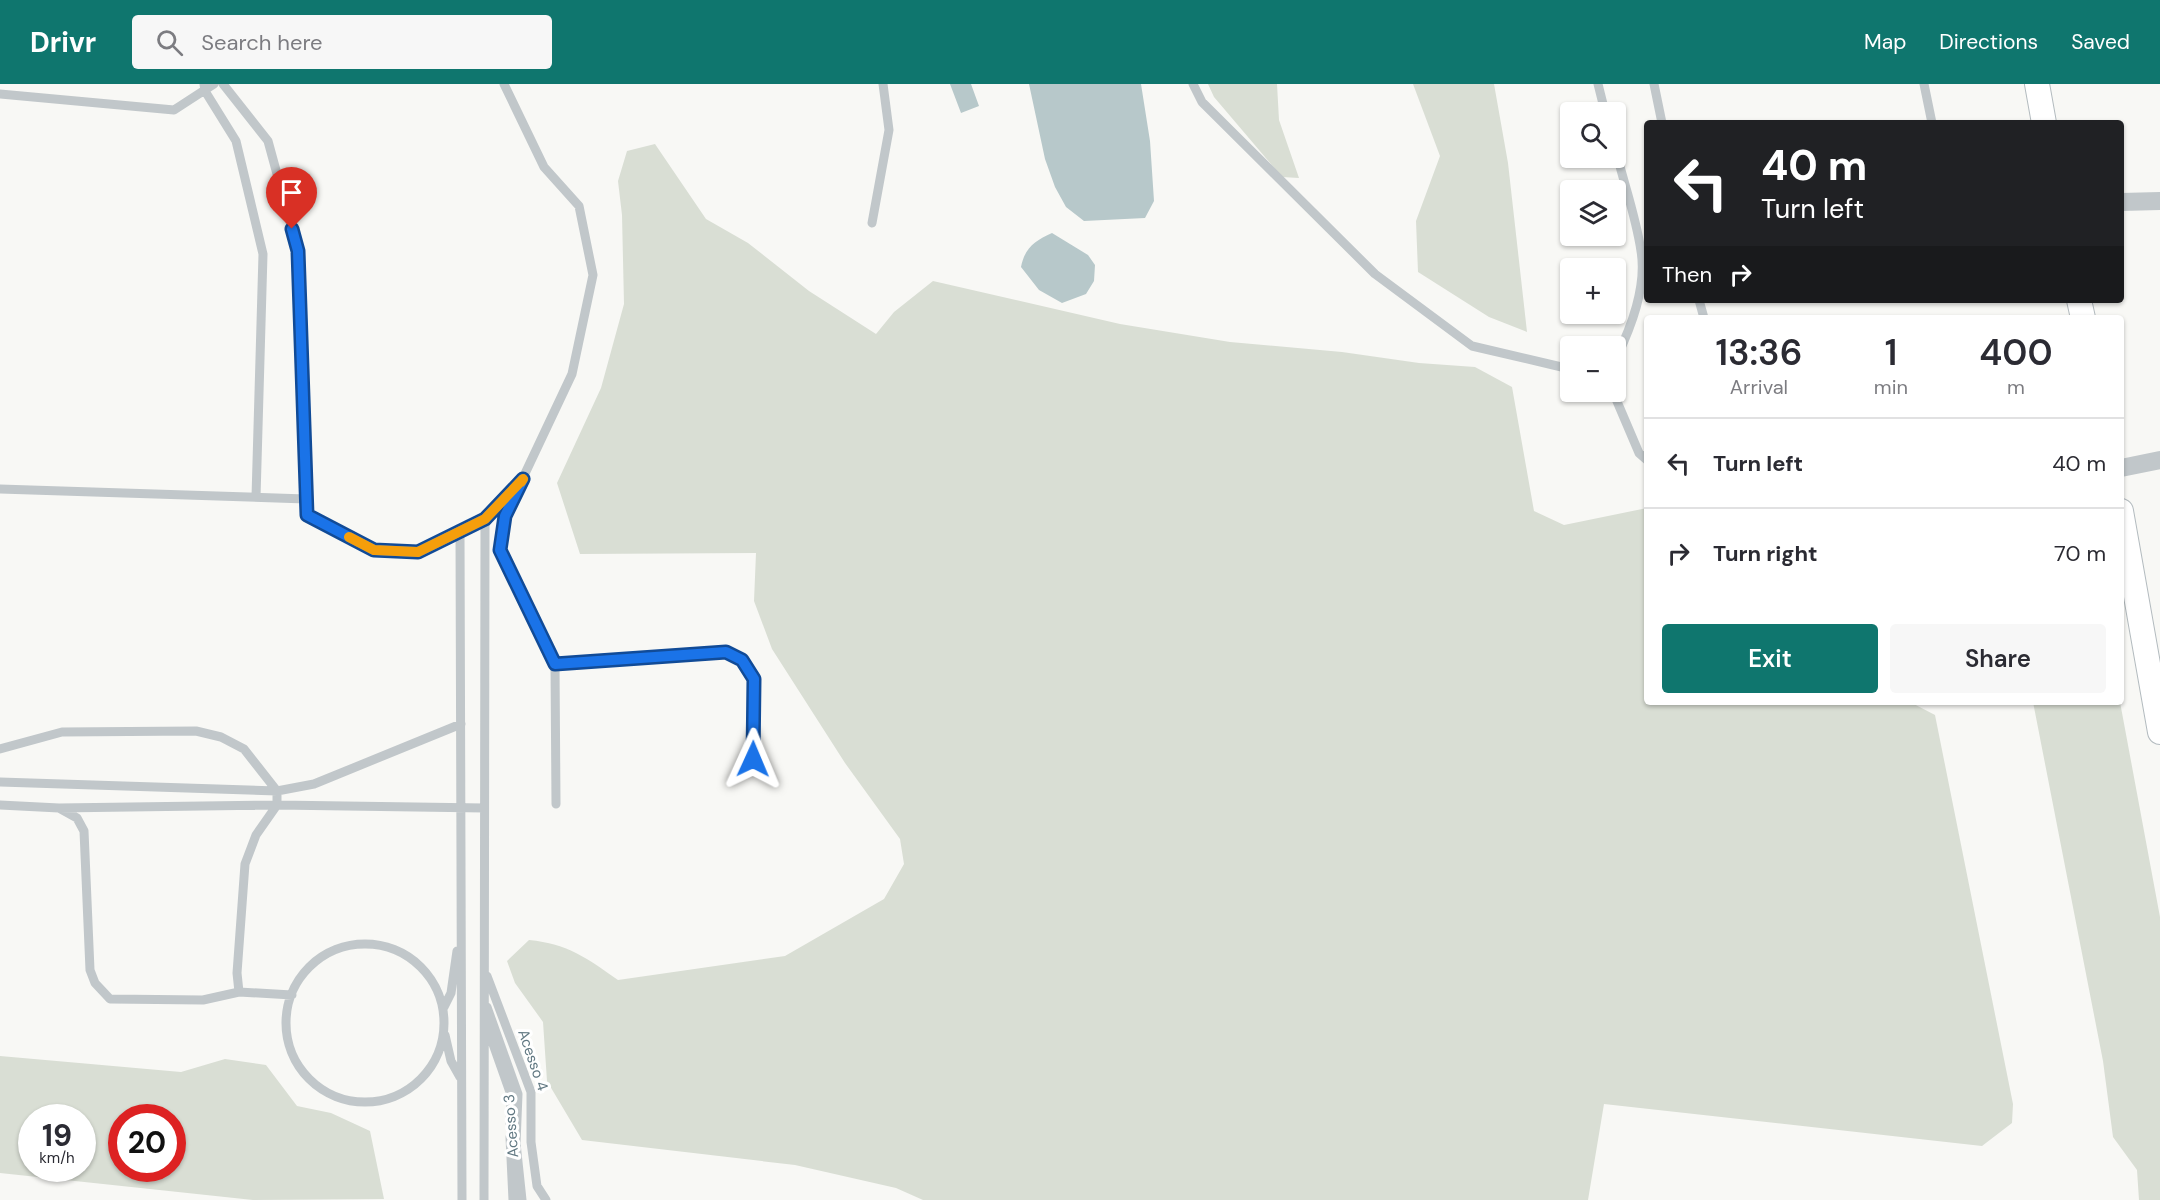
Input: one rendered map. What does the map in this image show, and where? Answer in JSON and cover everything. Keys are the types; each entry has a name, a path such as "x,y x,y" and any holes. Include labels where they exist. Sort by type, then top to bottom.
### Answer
{"street":[{"path":"2037,84 2043,120"},
{"path":"2124,202 2160,201"},
{"path":"2124,467 2160,460"},
{"path":"2124,525 2154,664 2160,732"}],"lane":[{"path":"0,94 174,110 204,88 214,84"},
{"path":"223,84 268,141 298,251 307,515 374,550 418,552 485,519 523,479"},
{"path":"504,84 544,167 579,206 593,275 572,374 505,516 500,550 555,664 556,804"},
{"path":"872,223 889,130 883,84"},
{"path":"1193,84 1202,102 1375,274 1472,346 1560,367"},
{"path":"1598,84 1602,102"},
{"path":"1654,84 1661,120"},
{"path":"1924,84 1931,120"},
{"path":"204,88 236,141 263,254 256,497"},
{"path":"1620,168 1642,253 1639,294 1626,337"},
{"path":"1617,402 1639,453 1644,457"},
{"path":"0,489 306,499"},
{"path":"484,1200 485,519"},
{"path":"460,532 462,1200"},
{"path":"555,664 726,652 742,660 754,679 753,759"},
{"path":"0,782 277,791 314,784 461,724"},
{"path":"0,749 62,732 196,731 221,737 244,749 277,791 277,805 268,814 256,836 245,864 237,973 239,992"},
{"path":"0,805 59,808 277,805 484,808"},
{"path":"59,808 77,818 84,831 90,970 95,983 110,999 203,1000 239,992 292,995"},
{"path":"444,1007 451,993 461,928"},
{"path":"445,1035 436,1060 419,1082 386,1100 358,1102 332,1095 309,1079 297,1065 287,1039 286,1012 295,986 312,964 348,946 376,944 402,952 424,969 439,993 444,1007 445,1035 451,1061 461,1080"},
{"name":"Acesso 4","path":"484,966 531,1092 531,1142 537,1186 546,1200"},
{"name":"Acesso 3","path":"484,983 526,1093 527,1156 534,1190 540,1200"},
{"path":"484,1002 518,1094 516,1143 522,1200"},
{"path":"484,1020 511,1095 510,1146 513,1200"}],"shaded area":[{"path":"950,84 971,84 979,106 961,113"},
{"path":"1029,84 1141,84 1150,141 1154,201 1145,218 1084,221 1066,207 1055,187 1045,159"},
{"path":"1208,84 1277,84 1279,120 1299,178 1282,177 1214,97"},
{"path":"1413,84 1494,84 1508,163 1527,332 1489,317 1418,272 1416,221 1440,156"},
{"path":"655,144 706,219 748,243 809,291 876,334 894,312 933,281 1120,324 1230,342 1475,367 1512,387 1534,511 1564,525 1644,509 1644,705 1916,705 1935,715 2013,1104 2012,1123 1982,1146 1604,1104 1588,1200 923,1200 896,1188 795,1165 582,1140 547,1081 543,1022 515,983 507,961 529,940 555,945 576,953 618,980 785,956 884,899 904,864 900,839 845,763 772,649 754,601 756,553 580,554 557,483 601,388 624,304 622,215 618,181 627,151"},
{"path":"1052,233 1088,255 1095,265 1094,281 1086,294 1062,303 1039,290 1021,267 1028,250"},
{"path":"2034,705 2121,705 2160,917 2160,1200 2139,1200 2137,1170 2113,1137 2103,1061"},
{"path":"0,1056 181,1072 225,1059 266,1065 297,1106 331,1113 370,1131 384,1199 253,1200 84,1182 96,1182 96,1104 18,1104 18,1175 0,1173"}],"slow traffic":[{"path":"349,537 374,550 418,552 485,519 523,479 521,482"}],"route":[{"path":"292,229 298,251 307,515 374,550 418,552 485,519 523,479 505,516 500,550 555,664 726,652 742,660 754,679 753,759"}]}
